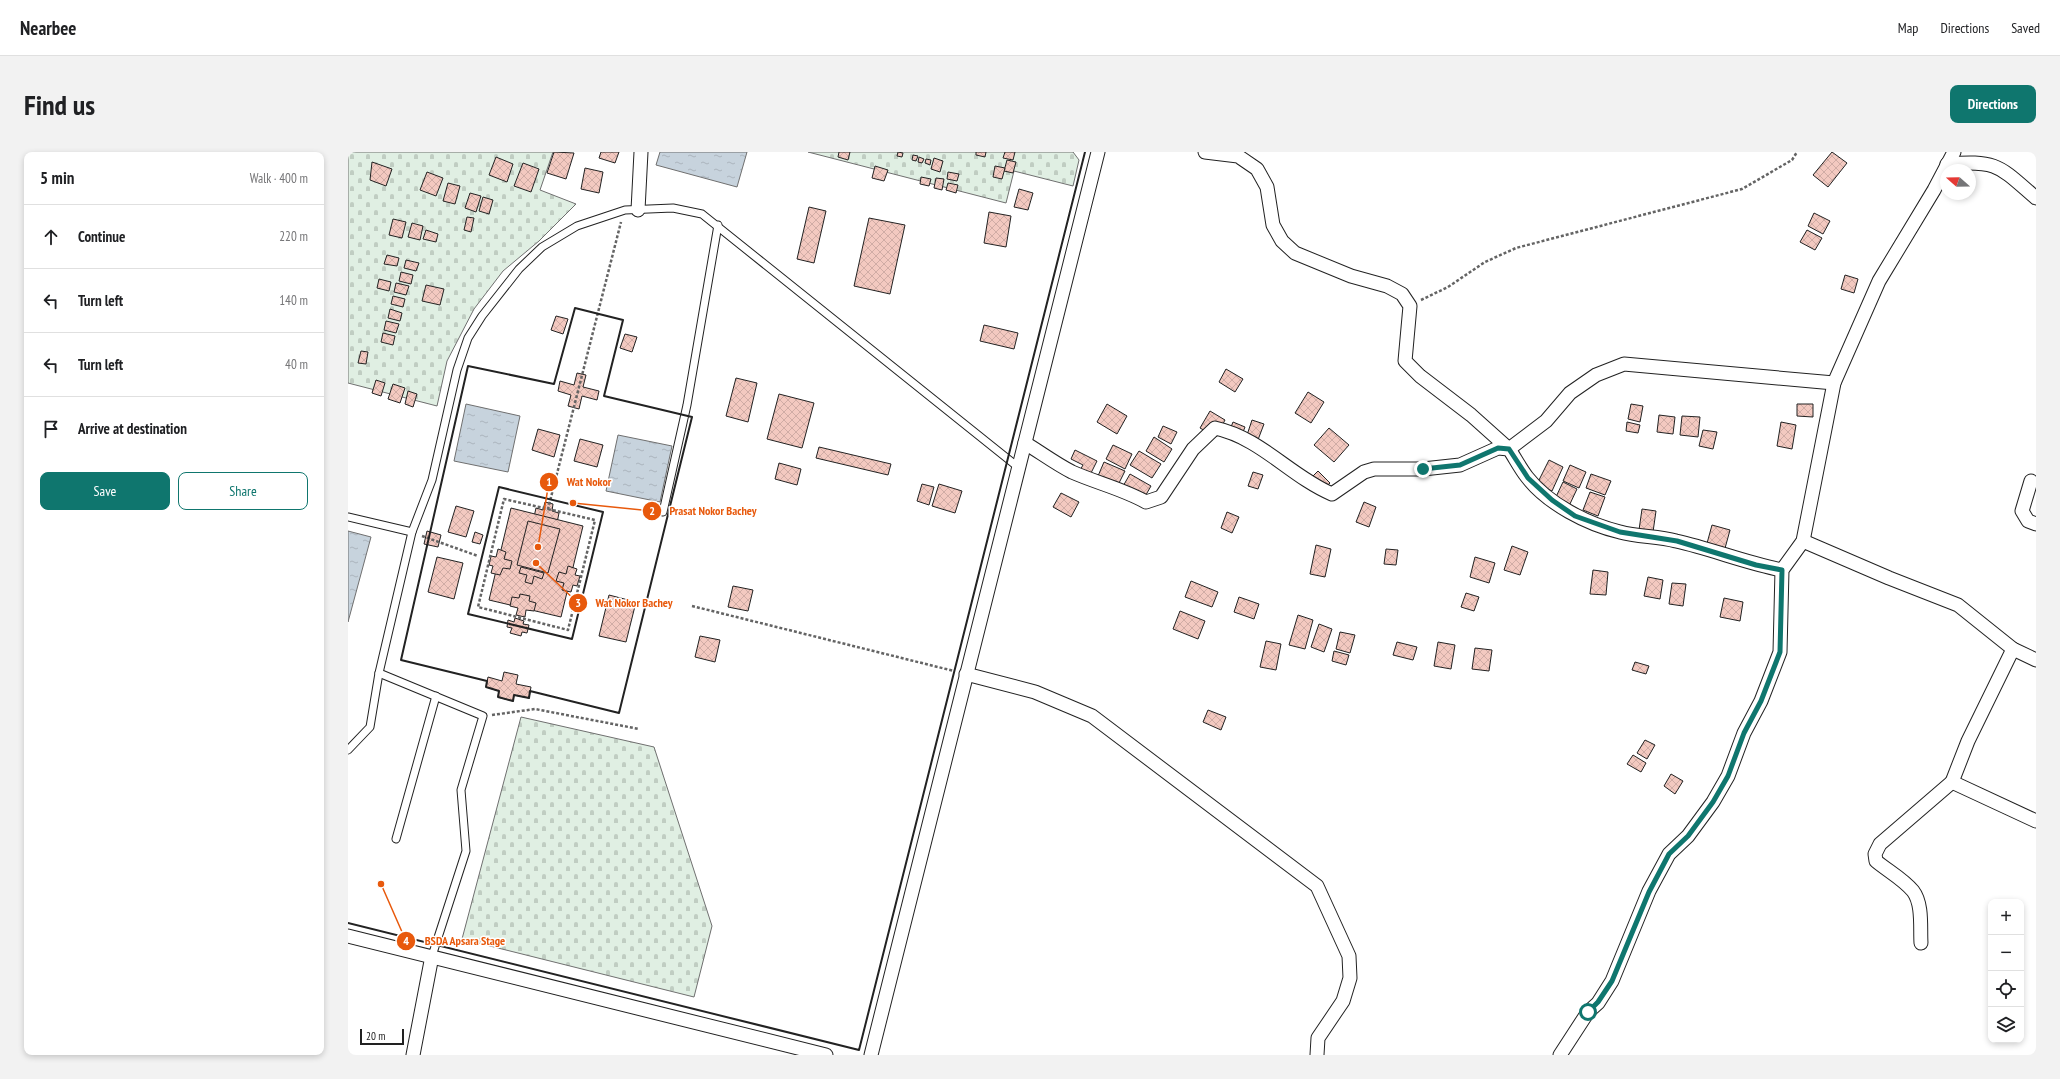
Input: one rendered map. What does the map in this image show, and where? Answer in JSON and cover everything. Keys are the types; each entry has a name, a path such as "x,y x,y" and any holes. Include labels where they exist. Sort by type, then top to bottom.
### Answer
{"street":[{"path":"631,210 641,152"},
{"path":"871,1055 1098,152"},
{"path":"1205,152 1238,156 1257,169 1268,187 1273,225 1282,241 1295,253 1351,276 1387,286 1402,294 1410,306 1405,361 1420,376 1471,415 1509,449 1528,478 1552,500 1575,516 1620,532 1677,541 1756,565 1782,570"},
{"path":"1948,164 1954,152"},
{"path":"1948,164 1976,162 1989,163 2007,172 2036,198"},
{"path":"1560,1055 1588,1012 1598,1002 1612,981 1649,892 1669,854 1692,830 1713,802 1728,776 1744,733 1761,701 1780,652 1782,570 1803,540 1834,383 1879,281 1940,179"},
{"path":"1025,443 1070,471 1094,481 1128,492 1146,502 1161,497 1193,449 1215,428 1225,430 1258,445 1320,489 1332,494 1364,472 1374,469 1423,469 1460,465 1498,448 1509,449 1546,421 1570,394 1596,375 1624,364 1834,383"},
{"path":"2031,481 2022,511 2028,521 2036,524"},
{"path":"1803,540 1889,578 1958,605 2013,649 2036,660"},
{"path":"1921,943 1919,907 1914,892 1901,879 1876,861 1875,854 1880,844 1952,782 1968,741 2013,649"},
{"path":"966,674 1036,692 1092,716 1317,886 1349,956 1350,978 1343,1001 1318,1038 1318,1055"},
{"path":"1952,782 2036,821"},
{"path":"348,936 826,1055"},
{"path":"413,1055 432,956"}],"lane":[{"path":"348,750 370,727 379,673 412,532 432,480 456,370 468,338 482,316 519,270 542,246 577,226 631,210 673,208 702,214 718,225 1018,467"},
{"path":"664,512 687,405 718,225"},
{"path":"348,517 412,532"},
{"path":"379,673 483,716 461,790 466,851 432,956"},
{"path":"396,839 436,696"}],"path":[{"path":"1410,306 1448,287 1485,262 1516,248 1742,189 1792,160 1797,152"},
{"path":"548,509 631,210"},
{"path":"504,499 548,509 595,520 568,630 478,607 504,499"},
{"path":"412,532 478,556"},
{"path":"692,606 966,674"},
{"path":"483,716 535,709 639,729"}],"green space":[{"path":"348,152 553,152 540,190 576,204 539,241 503,271 474,309 447,361 437,406 348,383"},
{"path":"808,152 1073,152 1079,160 1073,186 1014,171 1006,203"},
{"path":"521,717 654,747 712,926 694,997 462,939"}],"water":[{"path":"660,152 747,152 737,187 656,165"},
{"path":"466,404 520,416 508,472 454,461"},
{"path":"618,435 672,446 660,502 606,491"},
{"path":"348,531 371,537 348,622"}],"building":[{"path":"554,152 574,153 566,179 547,173"},
{"path":"601,152 619,152 615,163 599,158"},
{"path":"839,152 850,152 848,160 838,157"},
{"path":"898,152 903,153 902,157 897,156"},
{"path":"976,152 986,152 985,157 976,155"},
{"path":"1005,152 1015,152 1013,160 1003,158"},
{"path":"1832,152 1847,163 1828,187 1813,175"},
{"path":"913,155 918,156 916,161 912,160"},
{"path":"496,157 513,164 507,182 489,175"},
{"path":"919,157 924,159 922,163 918,162"},
{"path":"934,158 943,161 940,172 931,169"},
{"path":"926,159 931,160 930,165 925,163"},
{"path":"1007,160 1016,162 1013,173 1004,171"},
{"path":"372,162 392,169 386,186 370,180"},
{"path":"523,163 539,169 531,192 514,186"},
{"path":"875,166 888,170 884,181 872,178"},
{"path":"995,166 1005,168 1002,179 993,177"},
{"path":"585,168 603,172 599,193 581,189"},
{"path":"427,172 443,178 436,196 420,190"},
{"path":"948,172 959,174 957,181 947,179"},
{"path":"921,177 931,179 929,186 920,184"},
{"path":"936,178 944,179 942,190 934,188"},
{"path":"448,183 460,186 455,204 443,201"},
{"path":"948,183 958,185 956,193 946,190"},
{"path":"1019,189 1033,193 1028,210 1014,207"},
{"path":"470,193 481,196 476,212 465,208"},
{"path":"483,197 493,200 489,214 479,211"},
{"path":"809,207 826,211 814,263 797,259"},
{"path":"989,212 1011,216 1006,247 984,243"},
{"path":"1814,213 1830,221 1823,234 1808,226"},
{"path":"467,217 474,218 471,232 464,230"},
{"path":"869,218 905,225 890,294 854,286"},
{"path":"393,219 406,222 402,238 389,235"},
{"path":"412,223 423,226 420,240 408,237"},
{"path":"426,230 438,234 436,242 423,239"},
{"path":"1807,230 1822,238 1815,250 1800,242"},
{"path":"387,255 399,258 397,266 384,264"},
{"path":"406,260 419,263 416,271 404,268"},
{"path":"401,272 413,275 411,284 399,281"},
{"path":"1845,275 1858,279 1854,293 1841,289"},
{"path":"379,279 391,282 389,291 377,288"},
{"path":"396,283 409,286 406,295 394,292"},
{"path":"426,285 444,289 440,305 422,301"},
{"path":"393,296 405,299 403,307 391,304"},
{"path":"390,309 402,313 400,321 388,318"},
{"path":"556,316 568,319 563,334 551,330"},
{"path":"386,321 399,324 396,333 384,330"},
{"path":"984,325 1018,333 1014,349 980,341"},
{"path":"383,333 395,336 393,345 381,342"},
{"path":"625,334 637,337 632,352 620,348"},
{"path":"361,351 368,352 366,364 358,363"},
{"path":"1226,369 1243,379 1235,392 1219,382"},
{"path":"577,373 586,375 583,387 599,391 597,400 582,396 579,409 568,406 571,395 558,391 560,381 574,385"},
{"path":"736,378 757,383 748,422 726,416"},
{"path":"376,380 385,383 381,396 372,393"},
{"path":"393,384 405,388 400,403 388,399"},
{"path":"408,391 417,394 413,407 405,404"},
{"path":"1308,392 1324,402 1311,423 1295,413"},
{"path":"779,394 814,403 802,448 767,439"},
{"path":"1107,404 1127,416 1117,434 1097,422"},
{"path":"1631,404 1643,406 1640,422 1628,419"},
{"path":"1797,404 1813,404 1813,417 1797,416"},
{"path":"1210,411 1225,420 1216,437 1200,428"},
{"path":"1659,415 1675,417 1673,434 1657,432"},
{"path":"1682,416 1700,417 1698,437 1680,435"},
{"path":"1252,420 1264,424 1256,445 1245,441"},
{"path":"1233,422 1245,427 1239,442 1227,437"},
{"path":"1627,422 1640,425 1638,433 1626,431"},
{"path":"1781,422 1796,425 1792,449 1777,446"},
{"path":"1163,426 1177,432 1171,444 1158,437"},
{"path":"1329,428 1349,445 1334,462 1314,445"},
{"path":"538,429 560,435 554,457 532,450"},
{"path":"1703,430 1717,432 1713,449 1699,446"},
{"path":"1154,437 1172,449 1164,462 1146,451"},
{"path":"580,439 603,445 597,467 574,461"},
{"path":"1113,445 1132,454 1125,469 1106,459"},
{"path":"819,447 891,464 888,475 816,458"},
{"path":"1075,450 1097,461 1089,477 1079,472 1083,465 1071,459"},
{"path":"1139,451 1161,464 1152,478 1130,465"},
{"path":"1549,460 1563,467 1552,491 1537,484"},
{"path":"1104,462 1125,471 1118,485 1098,476"},
{"path":"779,463 801,469 797,485 775,479"},
{"path":"1570,465 1586,472 1579,488 1563,481"},
{"path":"1318,471 1330,483 1321,492 1309,480"},
{"path":"1253,472 1263,475 1258,489 1248,486"},
{"path":"1130,474 1151,486 1143,500 1122,488"},
{"path":"1591,474 1611,481 1605,495 1586,488"},
{"path":"1563,482 1577,489 1569,506 1555,499"},
{"path":"922,484 934,487 929,505 917,501"},
{"path":"939,484 962,491 955,513 932,506"},
{"path":"1590,492 1605,497 1598,516 1583,510"},
{"path":"1061,493 1079,502 1071,517 1053,507"},
{"path":"545,502 553,504 552,511 559,513 557,523 550,521 549,525 540,523 541,518 534,517 536,508 543,510"},
{"path":"1364,502 1376,507 1369,527 1356,522"},
{"path":"456,506 474,511 466,537 448,532"},
{"path":"511,508 583,526 561,617 489,600"},
{"path":"1642,509 1656,511 1652,539 1638,537"},
{"path":"1227,512 1239,517 1232,533 1221,528"},
{"path":"528,521 560,529 548,573 517,565"},
{"path":"1712,525 1730,530 1724,552 1706,547"},
{"path":"427,531 441,535 438,547 424,544"},
{"path":"475,532 483,535 480,544 472,542"},
{"path":"1316,545 1331,549 1325,577 1310,574"},
{"path":"1512,546 1528,552 1520,575 1504,570"},
{"path":"498,549 506,552 504,559 512,561 510,569 503,568 500,575 491,573 493,566 489,565 491,556 496,557"},
{"path":"1386,549 1398,550 1396,565 1384,564"},
{"path":"437,557 463,563 454,599 428,592"},
{"path":"1475,557 1495,563 1489,583 1470,577"},
{"path":"568,566 577,569 575,575 580,576 577,586 573,585 571,592 562,590 564,583 556,581 559,572 566,574"},
{"path":"521,567 544,573 542,579 534,576 532,584 525,582 527,575 519,573"},
{"path":"1593,570 1608,572 1606,595 1590,594"},
{"path":"1648,577 1663,580 1660,599 1644,596"},
{"path":"1191,581 1218,592 1212,607 1185,597"},
{"path":"1672,583 1686,584 1683,606 1669,604"},
{"path":"733,586 753,590 748,611 728,607"},
{"path":"1466,593 1479,597 1474,611 1461,607"},
{"path":"520,594 530,596 529,601 536,603 534,611 526,610 525,617 516,615 518,608 510,606 512,597 519,598"},
{"path":"609,595 636,602 626,642 599,636"},
{"path":"1239,597 1259,604 1254,619 1234,612"},
{"path":"1724,598 1743,602 1740,621 1720,617"},
{"path":"1180,611 1205,621 1198,639 1173,629"},
{"path":"1298,615 1313,620 1305,649 1289,645"},
{"path":"515,618 524,621 523,624 529,625 527,633 522,632 521,636 510,633 512,628 507,627 508,620 514,622"},
{"path":"1319,624 1332,629 1324,652 1311,647"},
{"path":"1340,632 1355,635 1350,653 1336,649"},
{"path":"700,636 720,640 715,662 695,657"},
{"path":"1266,641 1281,644 1276,670 1260,667"},
{"path":"1397,642 1417,647 1413,660 1393,655"},
{"path":"1438,642 1455,645 1451,669 1434,666"},
{"path":"1475,648 1492,650 1489,671 1472,669"},
{"path":"1334,651 1349,655 1346,665 1332,661"},
{"path":"1635,662 1649,666 1646,674 1632,670"},
{"path":"504,672 518,675 516,684 531,687 529,698 514,695 513,701 505,699 498,697 499,691 486,687 488,677 502,681"},
{"path":"1208,710 1226,717 1221,730 1203,722"},
{"path":"1645,740 1655,745 1647,759 1637,753"},
{"path":"1633,755 1646,763 1641,772 1627,764"},
{"path":"1671,774 1683,781 1675,794 1664,786"}],"wall":[{"path":"348,923 859,1050 1085,152"},
{"path":"575,308 623,320 604,396 692,417 619,713 530,691 529,698 514,695 513,701 498,697 499,691 486,687 487,681 401,660 468,366 554,384 575,308"},
{"path":"499,487 603,512 572,639 468,614 499,487"}],"place":[{"name":"Prasat Nokor Bachey","path":"573,503"},
{"name":"Wat Nokor","path":"538,547"},
{"name":"Wat Nokor Bachey","path":"536,563"},
{"name":"BSDA Apsara Stage","path":"381,884"}],"route":[{"path":"1423,469 1460,465 1498,448 1509,449 1528,478 1552,500 1575,516 1620,532 1648,535 1677,541 1756,565 1782,570 1780,652 1761,701 1744,733 1728,776 1713,802 1688,836 1669,854 1649,892 1612,981 1598,1002 1588,1012"}]}
